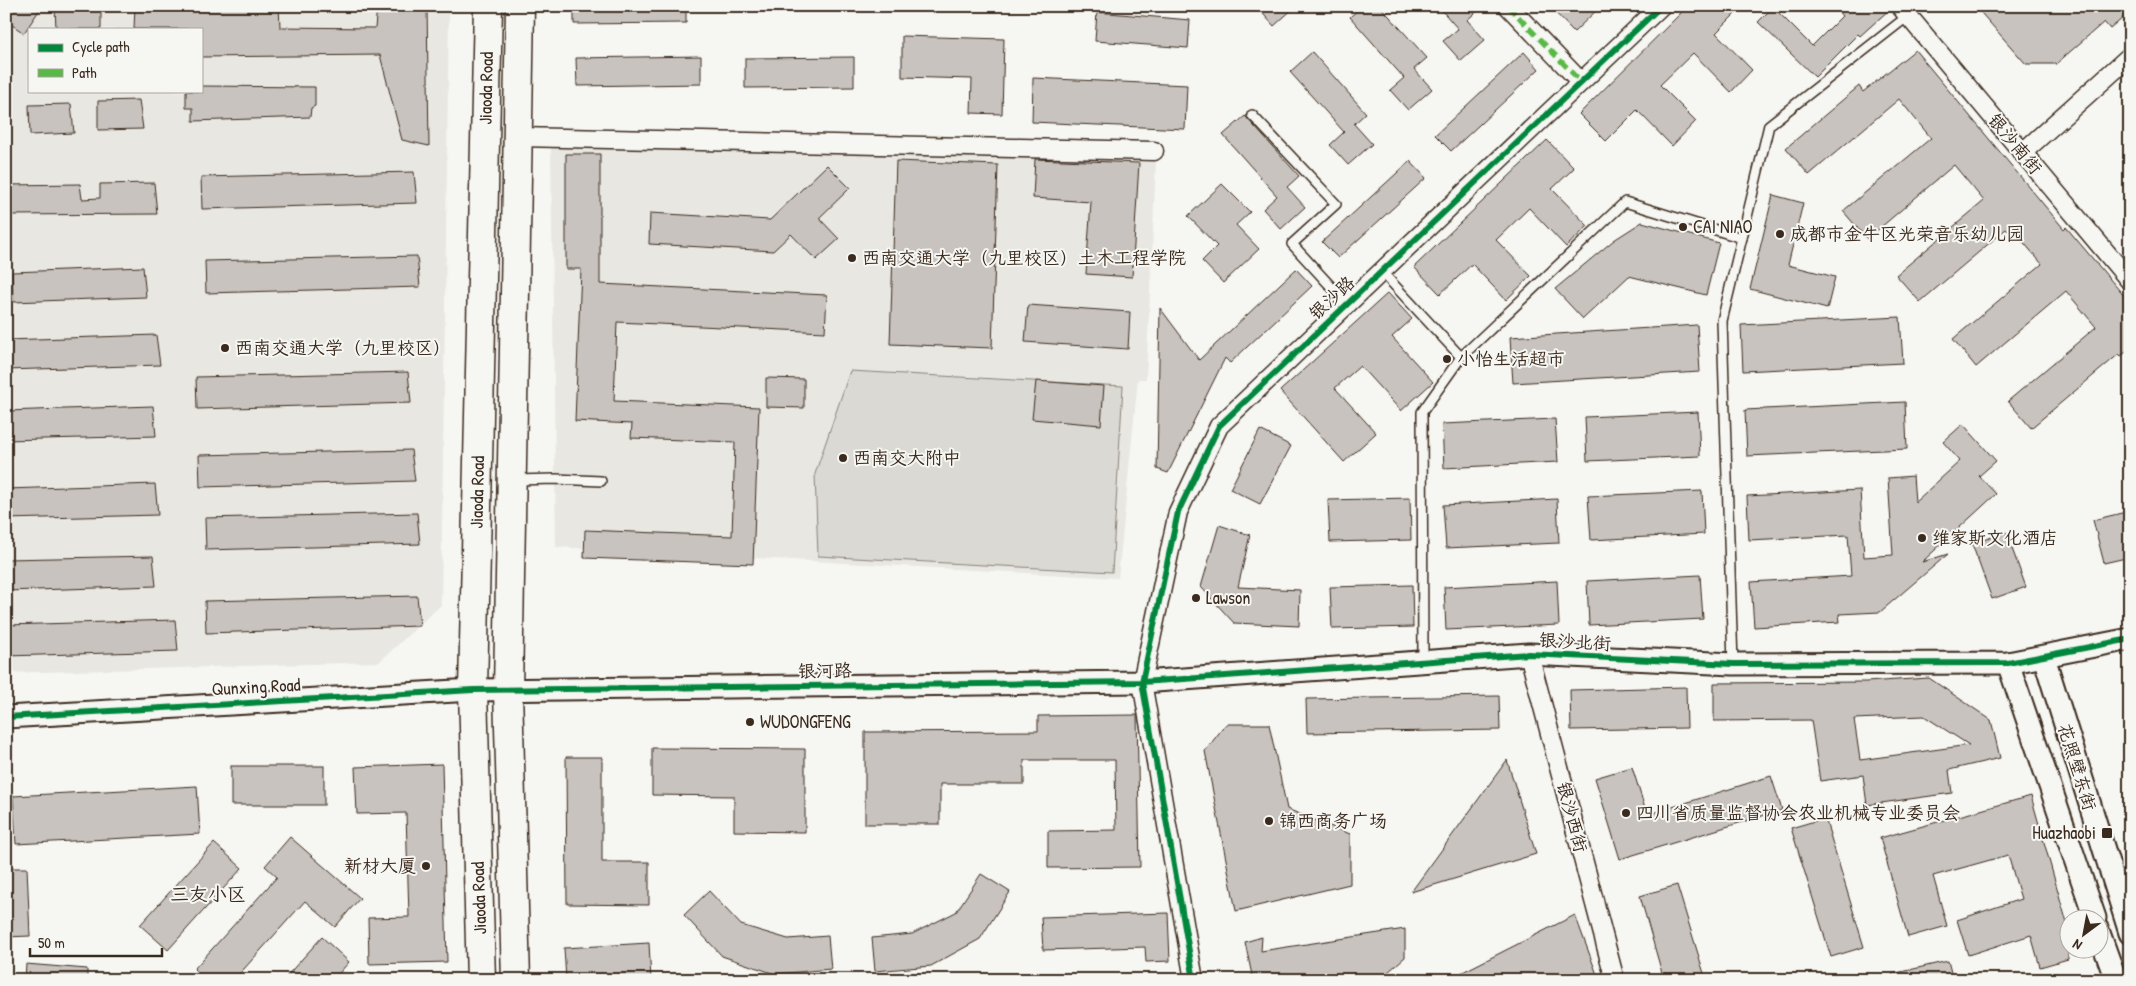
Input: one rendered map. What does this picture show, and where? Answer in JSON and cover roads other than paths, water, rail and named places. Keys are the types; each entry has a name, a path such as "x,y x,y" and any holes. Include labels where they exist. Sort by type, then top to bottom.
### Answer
{"main road":[{"name":"Jiaoda Road","path":"481,980 473,690 488,6"},
{"name":"Jiaoda Road","path":"516,980 508,691 520,6"}],"street":[{"path":"1508,6 1581,82"},
{"name":"银沙路","path":"1142,682 1178,512 1219,426 1661,6"},
{"name":"银沙南街","path":"1904,11 2130,281"},
{"path":"2022,153 2130,56"},
{"path":"518,137 1154,151"},
{"name":"银沙北街","path":"1142,682 1528,654 1733,664 2008,663 2130,639"},
{"name":"银沙西街","path":"1528,654 1615,980"},
{"name":"花照壁东街","path":"2044,657 2130,933"},
{"name":"花照壁东街","path":"2008,663 2092,908"},
{"path":"1142,682 1194,980"},
{"name":"银河路","path":"508,691 1142,682"},
{"name":"Qunxing Road","path":"6,717 473,690 508,691"},
{"path":"2108,958 2116,980"}],"lane":[{"path":"1733,664 1722,321 1768,125 1904,11"},
{"path":"1252,115 1336,204 1292,244 1347,304"},
{"path":"1423,662 1422,412 1461,357 1625,202 1742,238"},
{"path":"1382,272 1461,357"},
{"path":"512,481 556,479 601,481"}],"place":[{"name":"CAI NIAO","path":"1683,227"},
{"name":"成都市金牛区光荣音乐幼儿园","path":"1780,234"},
{"name":"西南交通大学（九里校区）土木工程学院","path":"852,258"},
{"name":"西南交通大学（九里校区）","path":"225,348"},
{"name":"小怡生活超市","path":"1447,359"},
{"name":"西南交大附中","path":"843,458"},
{"name":"维家斯文化酒店","path":"1922,538"},
{"name":"Lawson","path":"1196,598"},
{"name":"WUDONGFENG","path":"750,722"},
{"name":"四川省质量监督协会农业机械专业委员会","path":"1626,813"},
{"name":"锦西商务广场","path":"1269,821"},
{"name":"Huazhaobi","path":"2107,833"},
{"name":"新材大厦","path":"426,866"}],"district":[{"name":"三友小区","path":"208,894"}]}
